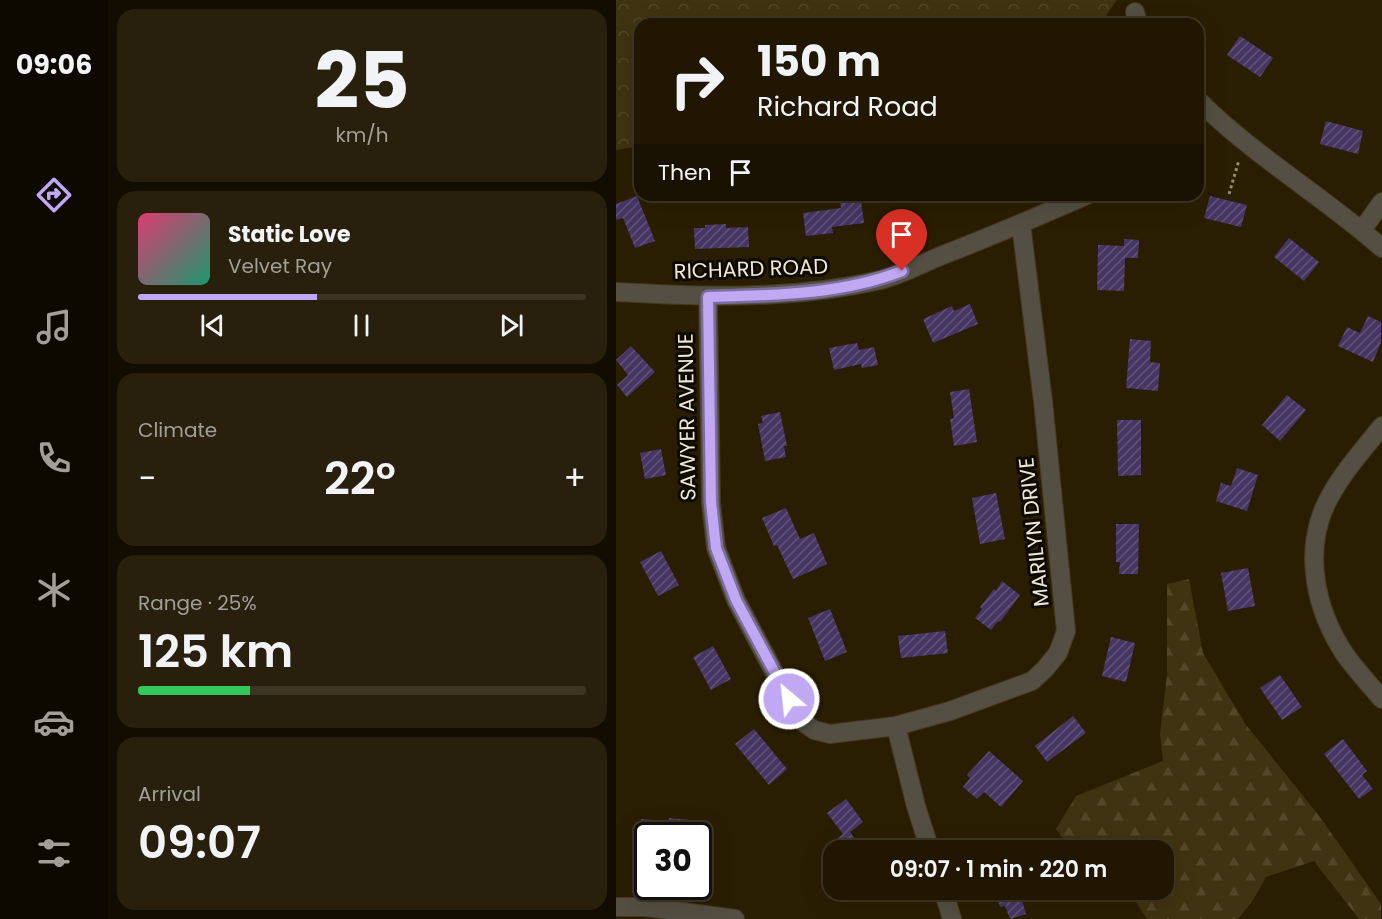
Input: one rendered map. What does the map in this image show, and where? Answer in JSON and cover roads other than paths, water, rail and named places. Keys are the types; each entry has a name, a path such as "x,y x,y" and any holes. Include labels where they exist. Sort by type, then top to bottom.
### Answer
{"street":[{"path":"1205,119 1362,230 1381,248"},
{"name":"RICHARD ROAD","path":"616,292 708,297 825,290 882,279 1073,201"},
{"path":"1362,230 1381,202"},
{"name":"MARILYN DRIVE","path":"896,726 950,711 1032,681 1058,653 1066,631 1044,411 1021,224"},
{"name":"SAWYER AVENUE","path":"708,297 711,502 716,548 736,600 799,719 814,730 830,734 896,726"},
{"path":"1381,426 1341,477 1325,506 1314,545 1316,587 1325,617 1344,653 1381,699"},
{"path":"896,726 913,796 927,840"},
{"path":"946,900 952,919"},
{"path":"616,907 646,907 735,919"}]}
